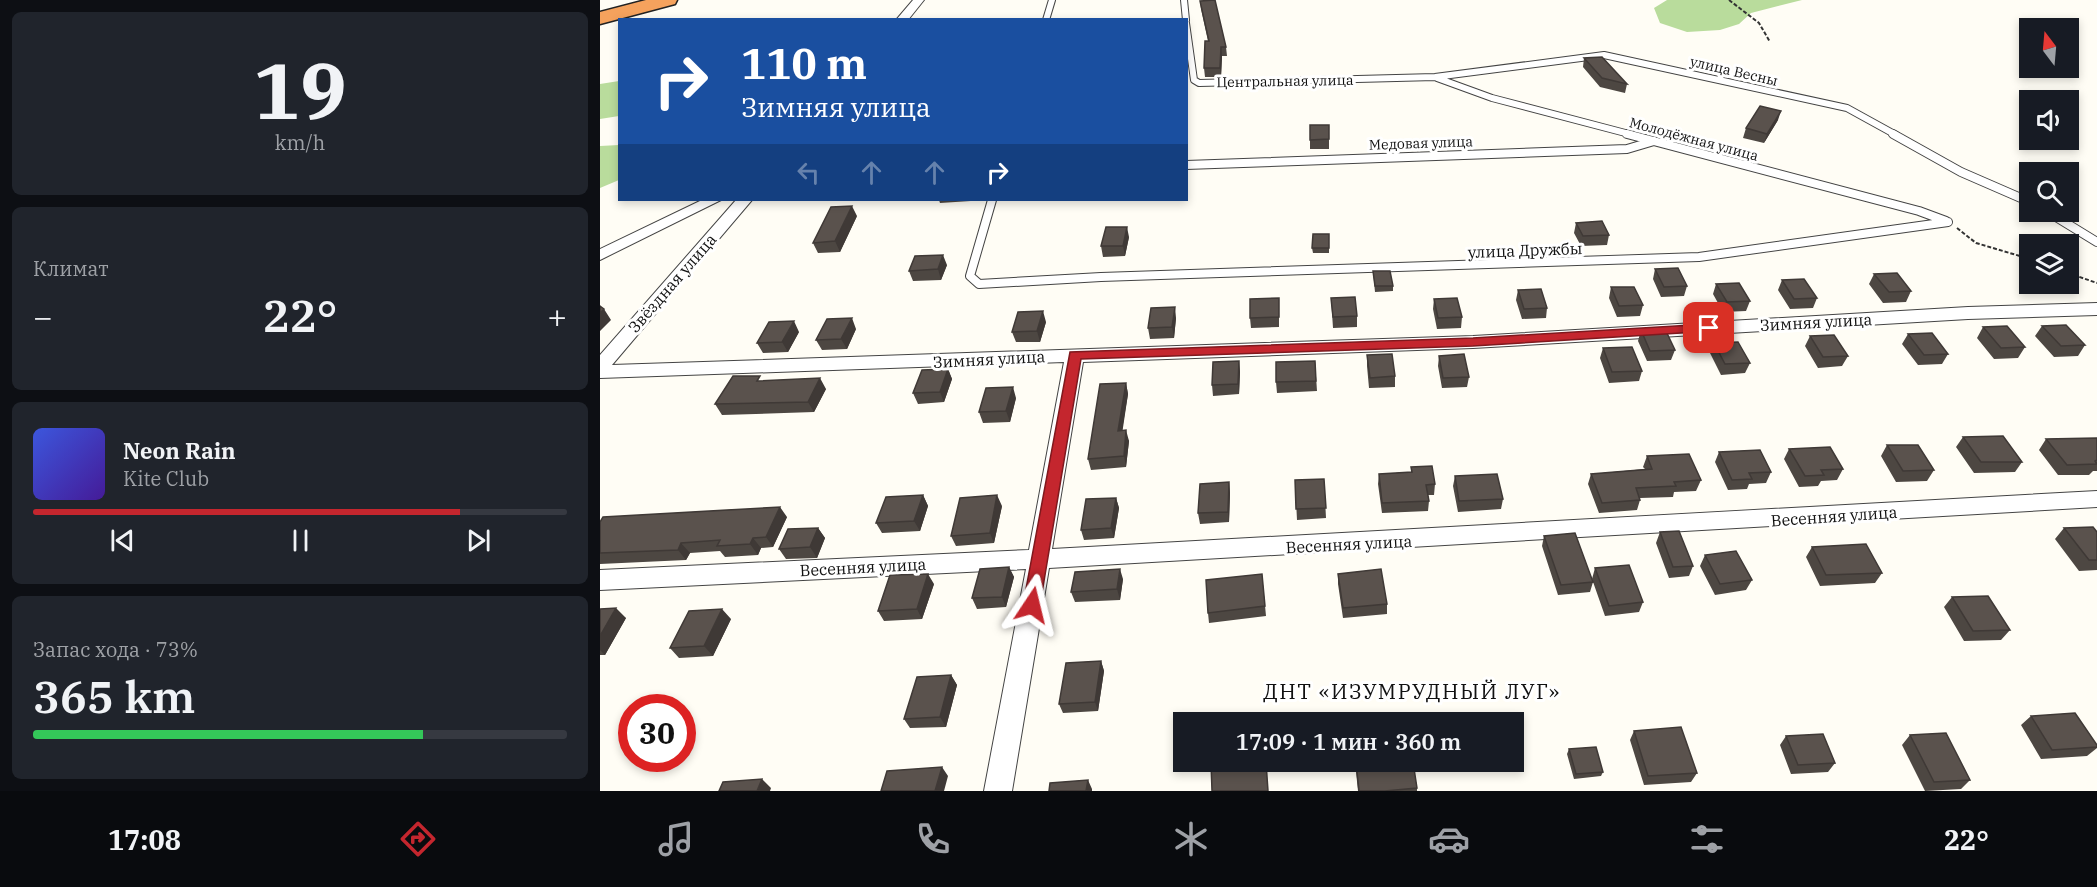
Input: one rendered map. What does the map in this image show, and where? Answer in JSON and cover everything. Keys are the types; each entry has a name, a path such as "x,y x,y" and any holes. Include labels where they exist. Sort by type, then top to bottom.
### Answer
{"highway":[{"path":"600,18 668,0"}],"street":[{"path":"903,18 919,0"},
{"path":"600,255 711,201"},
{"name":"Звёздная улица","path":"600,367 743,201"},
{"name":"Зимняя улица","path":"600,372 1473,342 1968,313 2097,309"},
{"path":"998,791 1075,355"},
{"name":"Весенняя улица","path":"600,580 1282,548 2097,499"}],"lane":[{"path":"1047,18 1052,0"},
{"name":"Центральная улица","path":"1184,0 1186,18"},
{"name":"Центральная улица","path":"1188,36 1194,80 1199,83 1435,77"},
{"name":"улица Весны","path":"1435,77 1604,55 1616,56 1847,108 1961,172 2019,197"},
{"name":"Молодёжная улица","path":"1435,77 1492,98 1919,211 1948,222"},
{"name":"Медовая улица","path":"1188,165 1627,149 1655,140"},
{"name":"улица Дружбы","path":"992,201 970,276 979,284 1101,277 1699,257 1948,222"},
{"path":"2064,222 2097,242"}],"path":[{"path":"1729,0 1759,23 1770,42"},
{"path":"1948,222 1976,243 2019,256"},
{"path":"2079,277 2097,283"}],"green space":[{"path":"1667,0 1802,0 1751,13 1739,24 1720,30 1687,32 1660,23 1654,8"},
{"path":"618,81 618,116 600,119 600,84"},
{"path":"618,145 618,180 600,188 600,146"}],"building":[{"path":"1215,0 1226,47 1221,47 1220,68 1204,68 1205,41 1209,41 1200,1"},
{"path":"1602,57 1627,84 1602,78 1584,58"},
{"path":"1760,106 1781,111 1767,134 1746,128"},
{"path":"1310,125 1329,125 1329,139 1310,140"},
{"path":"852,206 835,241 813,243 831,207"},
{"path":"1602,221 1609,235 1583,236 1576,223"},
{"path":"1106,227 1127,227 1123,246 1101,246"},
{"path":"1313,234 1329,234 1329,248 1312,248"},
{"path":"943,255 938,269 909,271 915,256"},
{"path":"1678,268 1687,286 1664,287 1655,269"},
{"path":"1373,271 1390,271 1393,286 1375,286"},
{"path":"1897,273 1911,291 1889,292 1874,274"},
{"path":"1804,279 1817,298 1794,299 1782,280"},
{"path":"1739,283 1750,301 1727,302 1716,284"},
{"path":"1611,287 1634,287 1643,305 1619,306"},
{"path":"1541,289 1547,308 1524,309 1518,290"},
{"path":"1355,297 1357,316 1333,317 1331,298"},
{"path":"1279,298 1279,317 1250,318 1250,299"},
{"path":"1457,298 1462,317 1438,318 1434,299"},
{"path":"1175,307 1172,327 1148,328 1151,308"},
{"path":"1043,311 1037,331 1012,332 1018,312"},
{"path":"852,318 841,339 816,340 827,319"},
{"path":"794,321 782,342 757,343 769,322"},
{"path":"2066,325 2085,345 2061,346 2042,326"},
{"path":"2007,326 2025,347 2001,348 1983,327"},
{"path":"1665,329 1675,350 1650,351 1641,330"},
{"path":"1932,333 1948,354 1924,355 1908,334"},
{"path":"1834,335 1848,356 1823,357 1810,336"},
{"path":"1738,342 1750,363 1725,364 1714,343"},
{"path":"1632,347 1642,371 1612,372 1603,348"},
{"path":"1392,354 1395,376 1370,378 1367,355"},
{"path":"1464,354 1469,377 1443,378 1439,356"},
{"path":"1239,361 1238,384 1212,385 1213,362"},
{"path":"1315,361 1316,381 1276,382 1276,362"},
{"path":"948,369 940,392 913,393 922,370"},
{"path":"733,376 760,376 757,381 820,378 808,402 715,404"},
{"path":"1126,383 1118,431 1126,430 1124,456 1088,459 1100,384"},
{"path":"1013,387 1006,411 979,412 986,388"},
{"path":"2003,436 2022,462 1981,462 1963,437"},
{"path":"2097,438 2097,460 2095,461 2097,464 2067,465 2046,439"},
{"path":"1887,445 1918,445 1934,470 1903,471"},
{"path":"1830,447 1843,469 1821,470 1824,475 1805,476 1789,449"},
{"path":"1760,450 1771,472 1749,473 1752,479 1732,480 1719,452"},
{"path":"1689,454 1701,480 1674,482 1676,486 1636,488 1640,500 1602,503 1591,474 1652,469 1647,456"},
{"path":"1432,466 1435,484 1426,485 1429,501 1382,503 1379,474 1412,472 1411,467"},
{"path":"1497,474 1503,499 1459,501 1455,476"},
{"path":"1324,479 1326,508 1296,509 1295,480"},
{"path":"1229,482 1228,512 1198,513 1200,484"},
{"path":"923,495 914,521 876,523 886,497"},
{"path":"997,495 990,533 951,536 960,498"},
{"path":"1116,498 1111,528 1081,530 1086,499"},
{"path":"780,507 766,537 753,538 750,544 717,546 720,540 681,543 678,550 600,553 600,522 603,517"},
{"path":"2093,527 2097,532 2097,560 2089,560 2064,528"},
{"path":"818,528 810,547 779,549 788,529"},
{"path":"1679,531 1693,566 1673,567 1660,532"},
{"path":"1575,533 1593,582 1561,585 1544,536"},
{"path":"1866,544 1882,573 1826,575 1812,547"},
{"path":"1736,551 1752,580 1720,584 1705,555"},
{"path":"1629,565 1643,602 1609,606 1595,568"},
{"path":"1009,567 1002,597 972,598 980,569"},
{"path":"1120,569 1117,589 1071,592 1075,572"},
{"path":"1381,569 1387,604 1343,608 1338,574"},
{"path":"928,574 917,609 878,611 890,575"},
{"path":"1262,574 1265,606 1208,613 1206,580"},
{"path":"1988,596 2010,630 1973,631 1952,597"},
{"path":"616,608 600,636 600,609"},
{"path":"722,609 704,646 670,648 689,611"},
{"path":"1101,661 1095,702 1059,704 1066,663"},
{"path":"951,675 940,717 904,719 917,677"},
{"path":"2075,713 2097,747 2052,750 2031,716"},
{"path":"1681,727 1697,773 1648,776 1634,731"},
{"path":"1946,733 1970,780 1934,782 1910,735"},
{"path":"1823,734 1835,763 1798,765 1786,736"},
{"path":"1596,747 1603,772 1576,774 1569,749"},
{"path":"942,767 935,791 881,791 887,771"},
{"path":"1211,772 1267,772 1268,791 1212,791"},
{"path":"1357,772 1415,772 1417,788 1359,791"},
{"path":"762,779 757,791 719,791 723,782"},
{"path":"1088,780 1086,791 1049,791 1050,783"}],"district":[{"name":"ДНТ «ИЗУМРУДНЫЙ ЛУГ»","path":"1412,691"}],"route":[{"path":"1032,605 1075,355 1473,342 1709,328"}]}
